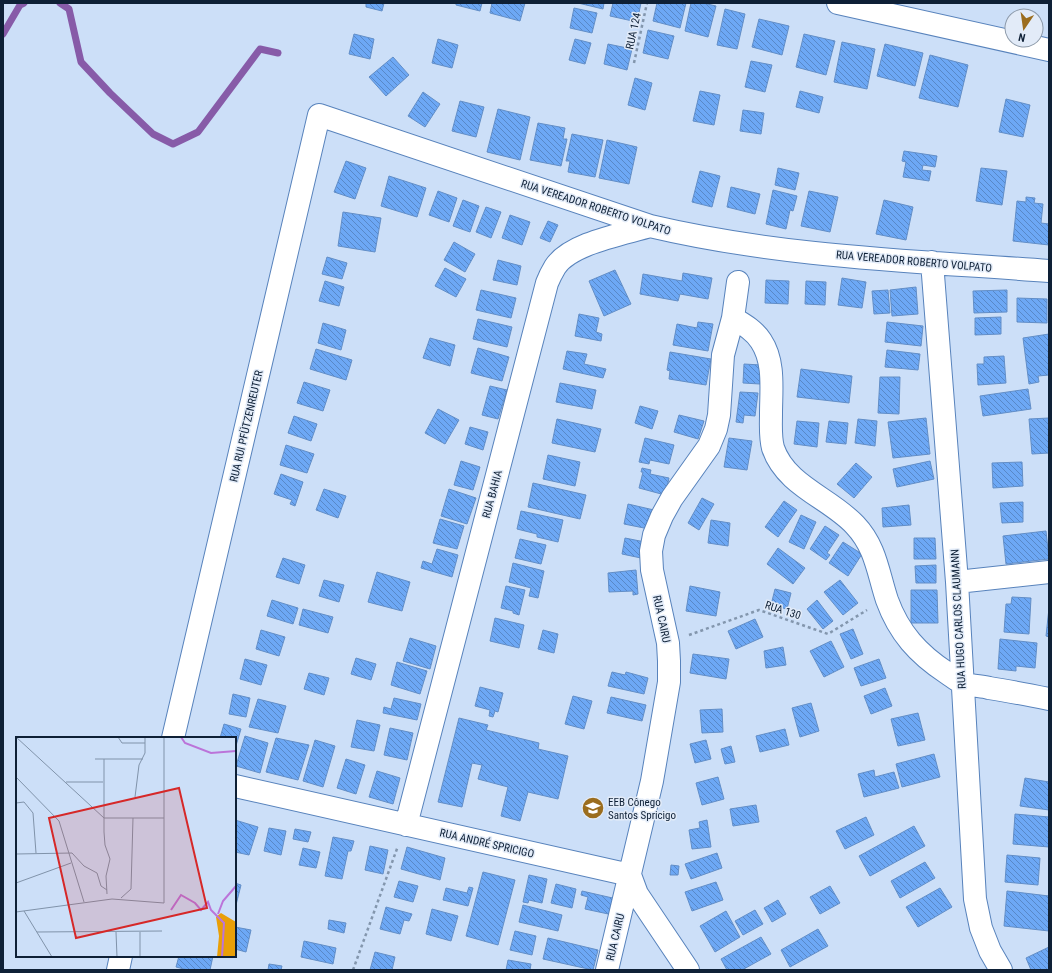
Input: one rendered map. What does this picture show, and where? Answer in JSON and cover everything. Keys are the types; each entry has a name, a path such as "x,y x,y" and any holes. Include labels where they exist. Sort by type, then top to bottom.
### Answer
{"street":[{"path":"838,3 1049,50"},
{"name":"RUA VEREADOR ROBERTO VOLPATO","path":"319,115 650,226 710,239 744,245 832,254 1049,271"},
{"name":"RUA RUI PFÜTZENREUTER","path":"172,737 319,115"},
{"name":"RUA BAHIA","path":"406,825 547,283 555,266 569,253 589,244 650,226"},
{"name":"RUA HUGO CARLOS CLAUMANN","path":"932,262 957,582 975,899 981,928 990,951 1001,970"},
{"name":"RUA CAIRU","path":"607,970 655,763 668,682 670,661 668,643 652,570 651,551 654,535 672,498 709,446 716,429 719,415 723,355 733,318 738,282"},
{"path":"733,318 749,328 761,340 768,357 772,376 771,429 773,447 780,461 789,474 842,513 856,526 867,540 873,552 893,614 904,634 917,650 931,663 962,683 1049,699"},
{"path":"957,582 1049,572"},
{"name":"RUA ANDRÉ SPRICIGO","path":"236,786 630,875"},
{"path":"630,875 637,894 688,970"},
{"path":"118,970 121,957"}],"path":[{"name":"RUA 124","path":"634,63 648,3"},
{"name":"RUA 130","path":"668,643 759,610 828,634 887,598"},
{"path":"352,970 406,825"}],"building":[{"path":"366,3 384,3 382,11 366,7"},
{"path":"456,3 482,3 480,11 456,5"},
{"path":"492,3 525,3 520,21 490,13"},
{"path":"578,3 604,3 603,9"},
{"path":"613,3 641,3 637,22 610,16"},
{"path":"657,3 686,3 680,28 653,21"},
{"path":"691,3 703,3 716,6 708,37 685,31"},
{"path":"574,8 597,13 592,33 570,28"},
{"path":"725,9 745,14 737,49 717,45"},
{"path":"759,19 789,26 782,55 752,47"},
{"path":"648,30 674,36 668,59 643,53"},
{"path":"354,34 374,39 370,59 349,54"},
{"path":"804,34 835,41 826,75 796,67"},
{"path":"438,39 458,45 452,68 432,63"},
{"path":"575,39 591,43 585,64 569,60"},
{"path":"842,42 875,49 867,89 834,82"},
{"path":"608,44 632,49 627,70 604,64"},
{"path":"885,44 923,53 915,86 877,76"},
{"path":"930,55 968,65 958,107 919,98"},
{"path":"393,57 409,75 386,96 369,77"},
{"path":"751,61 772,65 765,92 745,87"},
{"path":"635,78 652,83 645,110 628,105"},
{"path":"700,91 720,95 714,125 693,121"},
{"path":"800,91 823,97 819,113 796,107"},
{"path":"423,92 440,104 425,127 408,116"},
{"path":"1006,99 1030,105 1023,137 999,132"},
{"path":"460,101 484,107 476,137 452,131"},
{"path":"498,109 530,117 520,160 487,152"},
{"path":"743,110 764,113 761,134 740,131"},
{"path":"538,123 565,128 563,139 567,139 561,166 530,160"},
{"path":"572,134 603,140 595,177 568,172 570,161 566,161"},
{"path":"607,140 637,147 629,184 599,178"},
{"path":"904,151 937,156 935,167 923,165 922,170 931,171 929,181 903,177 906,162 902,161"},
{"path":"346,161 366,168 355,199 334,192"},
{"path":"778,168 799,173 795,190 775,185"},
{"path":"981,168 1007,171 1002,205 976,201"},
{"path":"700,171 720,176 712,207 692,202"},
{"path":"389,176 426,188 417,217 381,206"},
{"path":"731,187 760,194 755,214 727,207"},
{"path":"773,190 797,196 793,211 790,210 786,229 766,224"},
{"path":"438,191 457,198 449,222 429,215"},
{"path":"809,191 838,197 830,232 801,226"},
{"path":"1026,197 1035,198 1034,203 1043,204 1041,223 1049,224 1049,245 1013,241 1017,201 1026,202"},
{"path":"463,200 479,206 470,232 453,226"},
{"path":"884,200 913,207 906,240 876,234"},
{"path":"486,207 501,212 491,238 476,232"},
{"path":"343,212 381,218 375,252 338,246"},
{"path":"510,215 530,222 522,245 502,238"},
{"path":"548,221 558,225 550,242 540,238"},
{"path":"454,242 475,254 465,272 444,260"},
{"path":"327,257 347,263 342,279 322,274"},
{"path":"498,260 521,266 517,285 493,280"},
{"path":"445,268 466,279 456,297 435,286"},
{"path":"615,270 631,304 604,316 589,281"},
{"path":"683,273 712,278 708,299 680,294 678,301 640,294 643,274 682,281"},
{"path":"842,278 866,282 862,308 838,305"},
{"path":"766,280 789,281 788,304 765,303"},
{"path":"325,281 344,287 339,306 319,301"},
{"path":"806,281 826,282 825,305 805,304"},
{"path":"916,287 918,314 892,316 890,290"},
{"path":"481,290 516,298 511,318 476,310"},
{"path":"888,290 890,313 874,314 872,291"},
{"path":"1007,290 1007,312 974,313 973,291"},
{"path":"1017,298 1047,299 1047,323 1017,322"},
{"path":"579,314 599,318 596,332 602,334 601,341 575,336"},
{"path":"1001,317 1001,334 975,335 975,318"},
{"path":"478,319 512,327 507,347 473,339"},
{"path":"698,322 713,324 708,351 673,345 677,324 697,328"},
{"path":"887,322 923,326 921,346 885,342"},
{"path":"323,323 346,330 341,350 318,343"},
{"path":"1049,334 1049,375 1038,376 1039,382 1029,384 1023,338"},
{"path":"430,338 455,345 450,366 423,358"},
{"path":"478,348 509,357 502,381 471,373"},
{"path":"316,349 352,360 346,380 310,369"},
{"path":"887,350 920,354 918,370 885,367"},
{"path":"567,351 587,354 584,364 606,369 603,378 563,369"},
{"path":"670,352 711,359 706,385 669,379 670,371 667,370"},
{"path":"1004,356 1006,383 978,385 977,364 984,364 984,357"},
{"path":"744,364 761,365 760,384 743,383"},
{"path":"801,369 852,376 849,403 797,397"},
{"path":"880,377 900,377 899,414 878,413"},
{"path":"304,382 330,390 323,411 297,403"},
{"path":"560,383 596,390 592,409 556,402"},
{"path":"490,386 507,390 498,419 482,415"},
{"path":"1028,389 1031,409 983,416 980,396"},
{"path":"740,392 758,393 755,416 744,415 743,423 736,422"},
{"path":"640,406 658,411 652,429 635,423"},
{"path":"438,409 459,420 445,444 425,433"},
{"path":"679,415 704,421 698,439 674,432"},
{"path":"294,416 317,424 311,441 288,433"},
{"path":"926,418 930,454 893,458 888,422"},
{"path":"1049,418 1049,453 1032,454 1029,419"},
{"path":"557,419 601,429 595,452 552,443"},
{"path":"858,419 877,421 875,446 855,443"},
{"path":"797,421 819,423 817,447 794,444"},
{"path":"829,421 848,423 846,444 826,442"},
{"path":"470,427 488,432 483,450 465,444"},
{"path":"645,438 674,445 669,464 650,460 649,464 639,462"},
{"path":"729,438 752,441 747,470 724,467"},
{"path":"286,445 314,454 307,473 280,465"},
{"path":"548,455 580,462 575,486 543,479"},
{"path":"461,461 480,467 473,490 454,485"},
{"path":"930,461 934,479 897,487 893,469"},
{"path":"1022,462 1023,486 993,488 992,463"},
{"path":"856,463 872,477 854,498 837,484"},
{"path":"642,468 651,470 650,474 669,478 665,495 639,488 643,472 641,472"},
{"path":"281,474 303,482 295,506 290,504 292,500 274,494"},
{"path":"533,483 586,495 580,519 528,507"},
{"path":"324,489 346,496 338,518 316,510"},
{"path":"449,489 476,498 467,524 441,516"},
{"path":"702,498 714,504 699,530 688,523"},
{"path":"784,501 797,510 778,537 765,527"},
{"path":"1023,502 1023,522 1002,523 1000,503"},
{"path":"628,504 654,510 649,529 624,524"},
{"path":"909,505 911,525 883,527 882,508"},
{"path":"521,511 563,520 558,542 537,537 537,534 517,529"},
{"path":"801,515 816,522 804,549 789,542"},
{"path":"440,519 464,526 457,549 433,543"},
{"path":"711,520 730,523 728,546 708,543"},
{"path":"825,526 839,535 827,553 830,555 826,560 810,549"},
{"path":"1046,531 1049,559 1006,564 1003,536"},
{"path":"625,538 645,542 641,558 622,554"},
{"path":"914,538 935,538 936,559 914,559"},
{"path":"520,539 546,545 541,564 515,558"},
{"path":"843,542 862,554 848,576 829,563"},
{"path":"778,548 805,568 793,584 767,564"},
{"path":"437,549 458,555 452,577 421,568 423,561 432,564"},
{"path":"283,558 305,565 299,584 276,577"},
{"path":"513,563 544,571 538,598 529,596 531,588 509,582"},
{"path":"936,565 936,583 916,583 915,566"},
{"path":"636,570 638,594 633,595 633,591 609,592 608,573"},
{"path":"377,572 410,582 402,611 368,602"},
{"path":"324,580 344,585 339,602 319,596"},
{"path":"840,580 858,603 843,615 824,592"},
{"path":"506,586 525,590 519,615 513,613 513,611 501,608"},
{"path":"690,586 720,592 716,616 686,611"},
{"path":"775,589 791,593 787,609 771,605"},
{"path":"911,590 937,590 938,623 911,623"},
{"path":"1012,597 1031,598 1029,634 1004,632 1006,604 1011,604"},
{"path":"272,600 298,608 293,624 267,616"},
{"path":"817,600 833,621 823,629 807,609"},
{"path":"1049,608 1049,637 1046,636"},
{"path":"303,609 333,617 328,633 299,625"},
{"path":"495,618 524,625 519,648 490,641"},
{"path":"755,619 763,637 736,649 728,631"},
{"path":"853,629 863,654 851,659 840,634"},
{"path":"261,630 285,637 279,656 256,649"},
{"path":"543,630 558,634 554,653 538,649"},
{"path":"410,638 436,646 430,669 403,661"},
{"path":"1000,639 1037,643 1035,668 1016,666 1016,671 998,669"},
{"path":"831,641 844,667 824,677 810,651"},
{"path":"783,647 786,665 766,668 764,651"},
{"path":"693,654 729,659 726,679 690,673"},
{"path":"356,658 376,664 371,680 351,674"},
{"path":"245,659 267,665 261,685 240,679"},
{"path":"879,659 886,678 861,686 854,668"},
{"path":"397,662 427,671 420,694 391,685"},
{"path":"612,672 625,675 626,672 648,678 644,694 608,686"},
{"path":"309,673 329,678 324,695 304,689"},
{"path":"480,687 503,693 498,712 495,711 493,717 489,716 490,710 475,706"},
{"path":"885,688 892,706 871,714 864,696"},
{"path":"233,694 250,698 246,717 229,714"},
{"path":"573,696 592,701 584,729 565,724"},
{"path":"611,697 646,705 642,721 607,713"},
{"path":"394,698 421,704 417,720 383,713 384,707 391,709"},
{"path":"258,699 286,706 278,733 249,727"},
{"path":"811,703 819,731 800,737 792,708"},
{"path":"722,709 723,732 702,733 700,710"},
{"path":"918,713 925,740 898,746 891,719"},
{"path":"459,718 488,725 486,730 539,743 538,749 568,756 558,799 528,792 520,821 501,816 508,787 478,779 482,765 472,763 462,807 438,802"},
{"path":"357,720 380,725 374,751 351,747"},
{"path":"224,724 241,729 236,746 236,737 220,737"},
{"path":"390,728 413,733 407,760 384,755"},
{"path":"785,729 789,745 760,752 756,736"},
{"path":"245,736 268,743 260,773 236,766"},
{"path":"276,738 309,745 298,780 266,772"},
{"path":"315,740 335,746 323,787 303,781"},
{"path":"706,740 711,759 695,763 690,744"},
{"path":"731,746 735,762 725,764 721,749"},
{"path":"934,754 940,777 902,787 896,764"},
{"path":"346,759 365,765 356,794 337,788"},
{"path":"874,770 875,777 894,772 899,788 864,797 858,774"},
{"path":"377,771 400,778 393,804 369,797"},
{"path":"718,777 724,799 702,805 696,783"},
{"path":"1025,778 1049,782 1049,810 1020,806"},
{"path":"756,805 759,822 733,826 730,809"},
{"path":"1015,814 1049,817 1049,847 1013,844"},
{"path":"866,817 874,835 845,849 836,831"},
{"path":"236,820 258,827 249,855 236,852"},
{"path":"707,820 711,847 692,849 689,830 700,828 699,822"},
{"path":"914,826 925,846 870,876 859,856"},
{"path":"269,828 286,831 281,855 264,851"},
{"path":"295,829 311,832 308,842 293,839"},
{"path":"333,837 354,841 351,851 348,851 342,879 325,876"},
{"path":"370,846 388,850 383,874 365,870"},
{"path":"407,847 445,858 440,880 401,869"},
{"path":"303,848 320,852 316,868 299,865"},
{"path":"717,853 722,868 691,879 685,864"},
{"path":"1007,855 1040,858 1038,885 1005,882"},
{"path":"925,862 935,878 900,898 891,881"},
{"path":"671,865 679,866 678,875 670,875"},
{"path":"483,872 515,880 498,945 466,936"},
{"path":"529,875 547,879 542,903 529,900 528,903 523,902"},
{"path":"399,881 418,886 413,902 394,897"},
{"path":"716,882 723,900 692,911 685,892"},
{"path":"236,883 241,885 236,905"},
{"path":"556,884 576,889 572,908 551,903"},
{"path":"830,886 840,903 820,914 810,897"},
{"path":"469,887 473,888 468,906 443,900 446,888 467,893"},
{"path":"940,888 952,907 918,927 906,907"},
{"path":"582,891 617,899 613,915 585,909 588,897 581,895"},
{"path":"1007,891 1049,896 1049,931 1004,926"},
{"path":"778,900 786,914 772,922 764,908"},
{"path":"523,905 562,915 558,931 519,922"},
{"path":"386,907 412,914 409,921 404,920 400,934 380,929"},
{"path":"432,909 458,916 451,941 426,934"},
{"path":"755,910 763,924 743,935 735,921"},
{"path":"726,911 740,937 715,952 700,926"},
{"path":"329,920 346,923 344,933 328,929"},
{"path":"236,927 251,930 246,952 236,949"},
{"path":"818,929 828,946 790,967 781,950"},
{"path":"515,931 536,936 532,955 510,950"},
{"path":"761,937 771,954 742,970 727,970 721,959"},
{"path":"548,938 598,950 593,970 543,959"},
{"path":"304,941 336,948 333,964 301,957"},
{"path":"1049,947 1049,970 1031,970 1026,958"},
{"path":"375,952 395,957 392,970 370,970"},
{"path":"179,957 213,957 210,970 188,970 176,967"},
{"path":"508,960 531,964 530,970 506,970"},
{"path":"269,964 282,966 281,970 268,970"}],"waterway":[{"path":"3,34 20,5 24,3"},
{"path":"60,3 69,9 81,62 110,93 153,134 173,144 198,132 260,49 278,53"}],"place":[{"name":"EEB Cônego Santos Spricigo","path":"593,808"}]}
